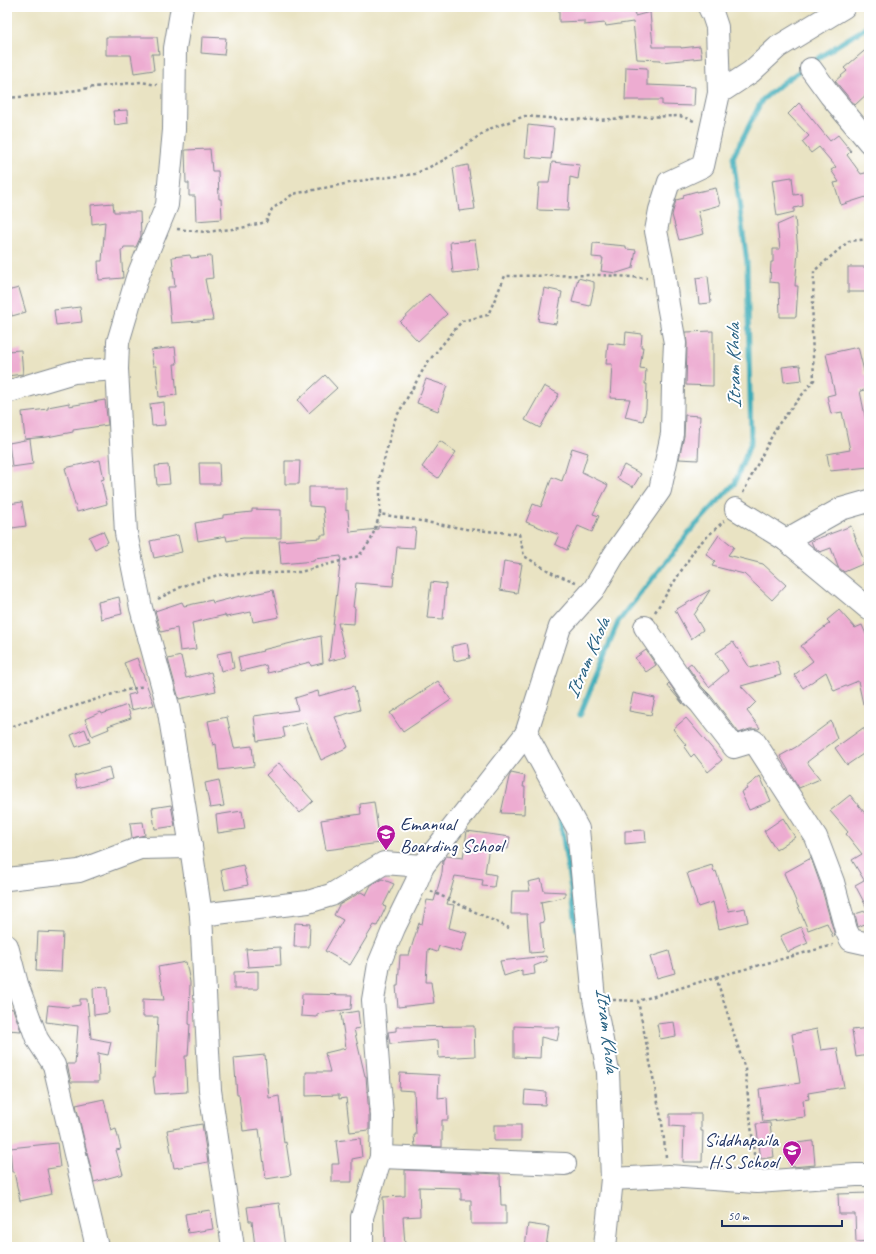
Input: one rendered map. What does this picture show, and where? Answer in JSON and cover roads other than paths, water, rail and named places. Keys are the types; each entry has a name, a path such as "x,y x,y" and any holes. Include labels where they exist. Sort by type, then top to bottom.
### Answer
{"street":[{"path":"182,7 175,48 174,130 167,205 137,278 118,342 117,369 126,533 141,608 168,706 191,847 201,914 210,1090 234,1247"},
{"path":"362,1247 362,1217 381,1157 382,1116 373,1000 378,964 420,875 526,734 560,627 594,589 614,555 660,490 672,434 672,384 675,343 656,232 660,210 669,182 703,166 719,93 717,28 709,7"},
{"path":"719,93 751,72 778,47 844,7"},
{"path":"811,69 830,95 869,142"},
{"path":"7,392 74,372 117,369"},
{"path":"786,540 841,509 869,501"},
{"path":"736,509 786,540 869,609"},
{"path":"646,628 692,695 734,747 754,741 816,837 833,882 846,930 860,942"},
{"path":"526,734 578,828 594,999 608,1072 612,1179 605,1247"},
{"path":"7,879 79,871 140,848 191,847"},
{"path":"201,914 308,902 331,895 384,863 420,875"},
{"path":"7,946 17,984 37,1039 54,1066 97,1247"},
{"path":"381,1157 565,1164"},
{"path":"612,1179 668,1176 757,1182 856,1175 869,1176"}],"waterway":[{"name":"Itram Khola","path":"580,715 618,622 692,529 735,483 751,442 747,263 733,157 762,100 785,81 869,26"},
{"name":"Itram Khola","path":"560,818 577,929"}],"place":[{"name":"Emanual Boarding School","path":"386,851"},
{"name":"Siddhapaila H.S School","path":"792,1167"}]}
